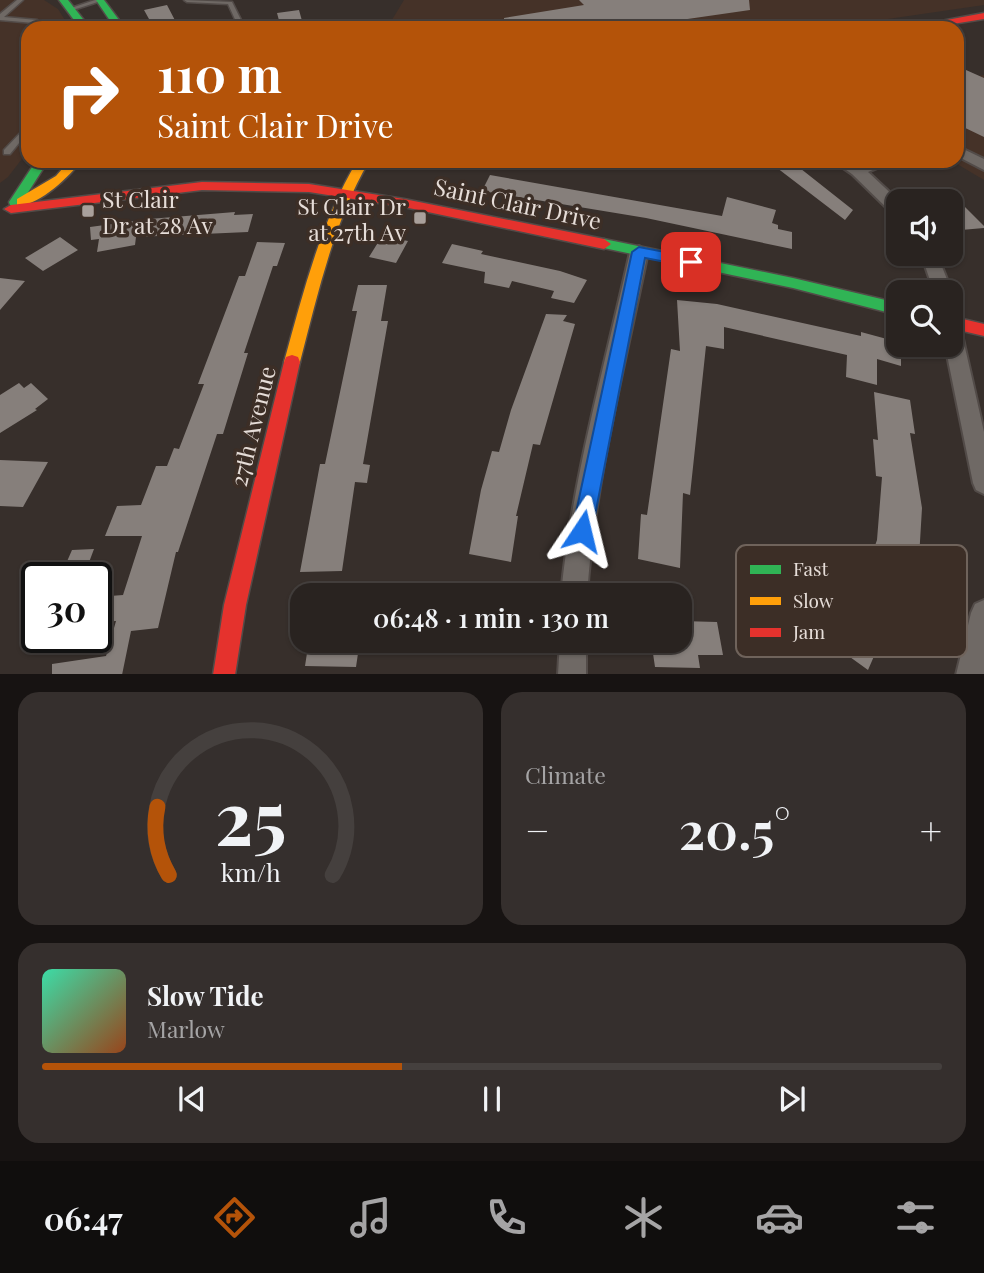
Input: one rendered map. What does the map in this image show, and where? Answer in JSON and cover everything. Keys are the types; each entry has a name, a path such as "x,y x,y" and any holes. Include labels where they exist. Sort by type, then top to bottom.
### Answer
{"street":[{"path":"100,0 115,21"},
{"path":"67,4 80,21"},
{"path":"953,21 984,16"},
{"path":"964,154 984,165"},
{"path":"4,214 37,168"},
{"path":"4,214 60,179 69,168"},
{"name":"27th Avenue","path":"224,674 234,604 284,390 319,266 350,181 358,168"},
{"path":"852,168 886,198"},
{"path":"857,171 866,168"},
{"path":"60,179 67,192 88,198"},
{"name":"Saint Clair Drive","path":"4,214 88,198 202,186 261,185 346,193 404,202 793,282 886,306"},
{"path":"575,583 591,476 639,252"},
{"path":"963,325 984,330"},
{"path":"957,357 984,483"},
{"path":"970,674 984,613"},
{"path":"572,674 573,653"}],"lane":[{"path":"0,17 20,0"},
{"path":"67,4 100,0"},
{"path":"187,0 230,3 239,21"},
{"path":"0,17 35,21"},
{"path":"0,159 3,152 21,135"}],"shaded area":[{"path":"0,0 44,0 58,9 66,21 21,21 21,160 0,183"},
{"path":"404,0 984,0 984,5 874,21 391,21"},
{"path":"984,75 984,180 964,168 964,79"}],"building":[{"path":"579,0 749,0 750,10 674,21 504,21 504,18 584,5"},
{"path":"167,5 175,21 150,21 144,10"},
{"path":"299,10 302,21 279,21 277,13"},
{"path":"964,69 984,78 984,137 964,127"},
{"path":"777,168 800,168 853,210 845,220"},
{"path":"490,175 722,216 727,197 776,210 772,223 778,225 778,229 792,232 792,249 646,218 482,191"},
{"path":"963,205 984,226 963,230"},
{"path":"235,212 234,215 253,214 248,232 136,237 135,245 97,252 99,239 91,240 90,227"},
{"path":"382,236 408,241 396,263 369,257"},
{"path":"60,237 78,250 43,271 25,258"},
{"path":"257,242 285,243 277,266 273,266 244,353 248,353 223,434 217,434 176,552 158,628 131,631 122,674 52,674 52,664 112,653 112,635 116,621 112,621 112,596 123,595 142,536 105,536 117,506 141,505 156,466 167,466 174,448 179,449 204,384 198,384 239,276 245,276"},
{"path":"452,244 483,251 481,254 560,271 587,280 574,303 551,298 554,291 512,281 509,288 484,283 485,272 442,263"},
{"path":"0,278 25,281 0,310"},
{"path":"358,285 387,285 381,321 388,321 363,464 370,465 367,483 355,482 342,571 300,572 320,464 325,464 357,311 352,311"},
{"path":"677,300 717,304 861,336 861,332 886,339 886,357 901,357 901,366 877,359 877,385 846,377 847,355 724,327 724,349 706,346 690,495 683,493 680,568 638,559 641,514 647,515 671,349 680,351"},
{"path":"546,314 567,315 563,321 575,324 540,445 533,444 516,516 511,562 469,554 481,490 492,451 499,452 511,410"},
{"path":"19,383 24,388 31,383 48,399 35,409 37,410 0,433 0,395"},
{"path":"874,392 910,400 915,434 910,433 922,508 920,545 875,545 882,477 876,476 873,439 878,440"},
{"path":"0,460 48,462 23,507 0,506"},
{"path":"94,549 89,562 67,562 72,550"},
{"path":"692,621 717,622 723,655 698,655 700,668 655,667 653,653 692,653"},
{"path":"307,653 358,653 356,667 305,666"},
{"path":"850,657 874,657 868,670"}],"traffic: fast":[{"path":"63,0 80,21"},
{"path":"100,0 115,21"},
{"path":"15,202 37,168"},
{"path":"604,244 793,283 886,306"}],"traffic: slow":[{"path":"22,202 60,179 69,168"},
{"path":"292,362 329,233 359,168"}],"traffic: jam":[{"path":"953,21 984,16"},
{"path":"11,209 202,186 309,188 404,203 604,244"},
{"path":"963,325 984,330"},
{"path":"224,674 235,605 292,362"}],"place":[{"name":"St Clair Dr at 28 Av","path":"88,211"},
{"name":"St Clair Dr at 27th Av","path":"420,218"}],"route":[{"path":"582,531 591,476 639,252 691,262"}]}
